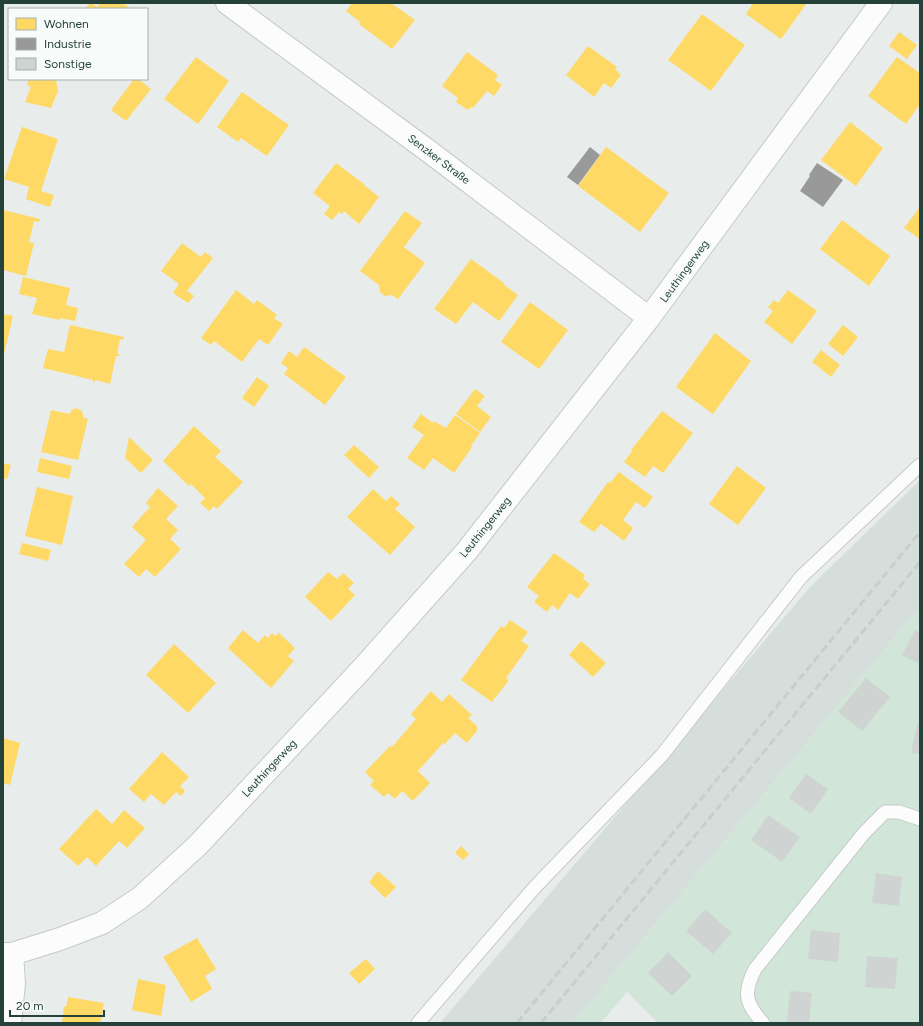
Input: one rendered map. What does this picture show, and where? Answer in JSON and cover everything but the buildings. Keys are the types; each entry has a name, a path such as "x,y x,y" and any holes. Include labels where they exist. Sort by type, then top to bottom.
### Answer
{"street":[{"name":"Senzker Straße","path":"227,3 421,146 649,318"},
{"name":"Leuthingerweg","path":"8,954 60,940 102,924 140,898 198,845 361,670 466,552 649,318 881,3"},
{"path":"8,954 14,983 10,1023"}],"lane":[{"path":"418,1023 536,887 662,755 801,577 920,464"},
{"path":"763,1023 752,1012 747,995 747,987 755,969 864,833 885,812 899,812 920,819"}],"shaded area":[{"path":"920,480 920,607 573,1023 440,1023 810,587"}],"green space":[{"path":"920,607 920,1023 658,1023 627,992 601,1023 573,1023"}],"railway":[{"path":"517,1023 920,532"},
{"path":"541,1023 920,562"}]}
